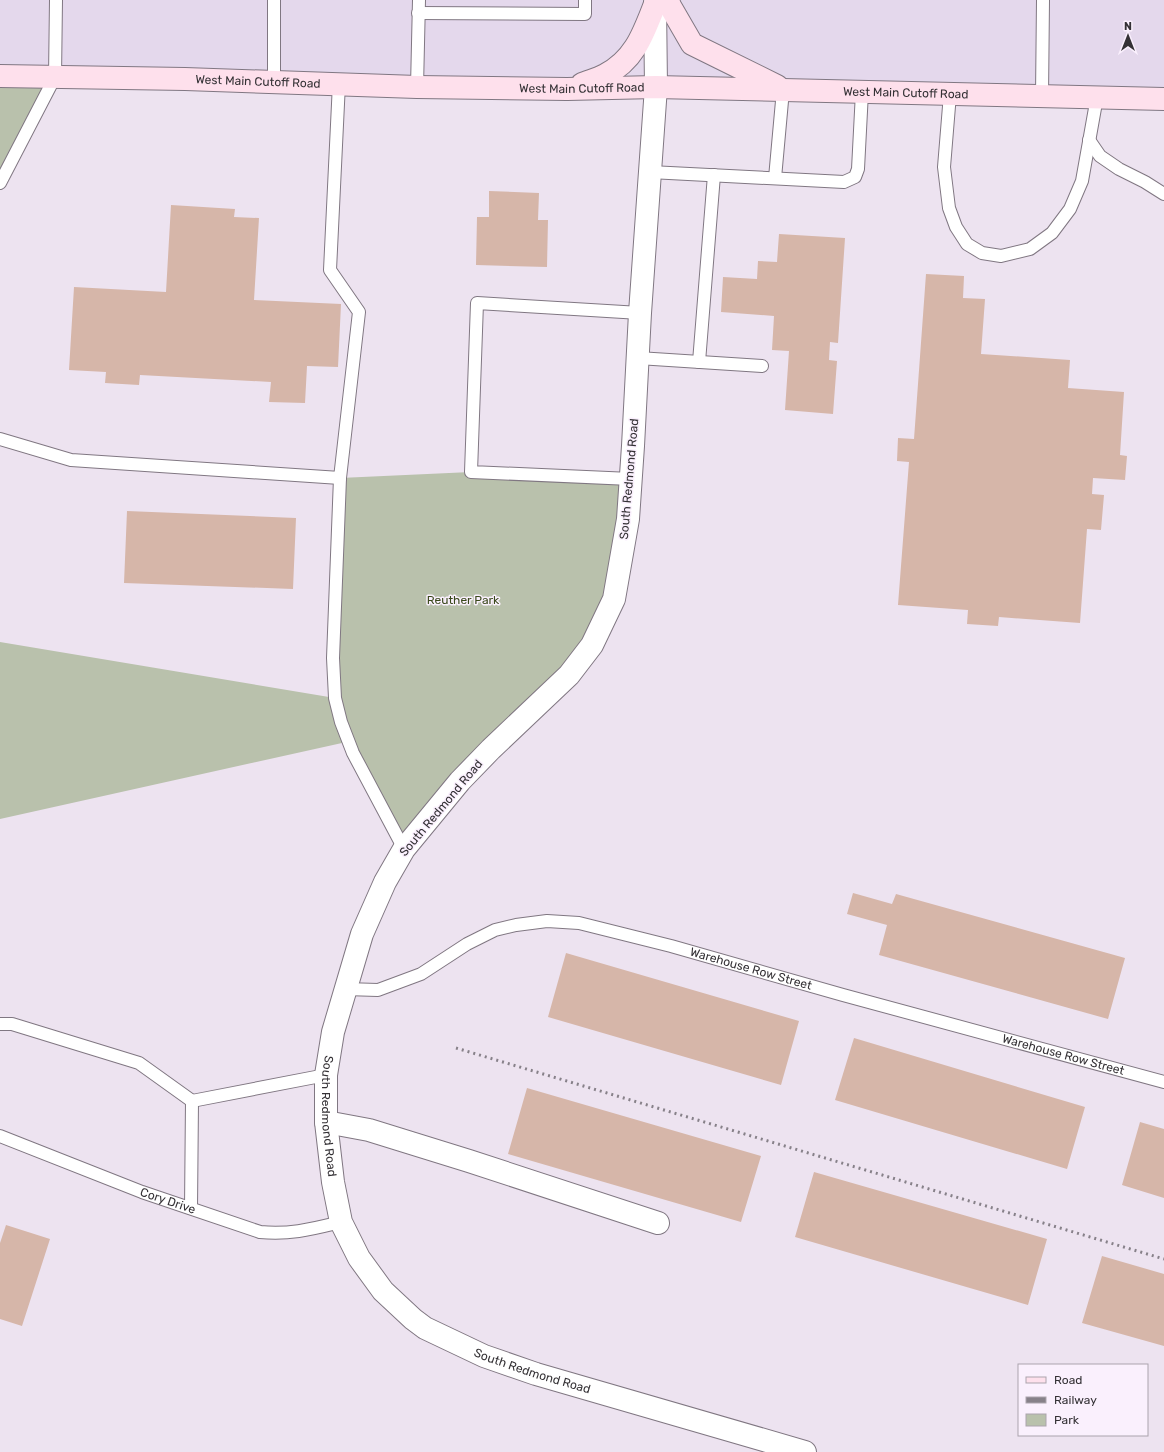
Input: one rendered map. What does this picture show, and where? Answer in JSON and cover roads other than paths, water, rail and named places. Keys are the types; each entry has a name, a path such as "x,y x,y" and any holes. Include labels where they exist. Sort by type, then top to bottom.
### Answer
{"main road":[{"path":"567,89 605,75 627,60 641,40 660,1 670,6 692,44 783,90"},
{"name":"West Main Cutoff Road","path":"0,76 339,83 417,87 567,89 656,87 1164,99"}],"street":[{"name":"South Redmond Road","path":"660,1 656,87 640,313 628,519 614,598 592,645 569,675 491,749 460,781 404,849 385,882 362,934 333,1032 326,1075 326,1122 333,1182 341,1222 359,1258 383,1291 425,1328 484,1356 536,1374 757,1446 805,1452"},
{"path":"326,1122 370,1130 658,1223"}],"lane":[{"path":"0,183 55,76 56,0"},
{"path":"274,0 274,82"},
{"path":"417,87 419,0"},
{"path":"418,13 585,14 585,0"},
{"path":"1042,96 1043,0"},
{"path":"339,83 330,270 359,312 340,478 333,658 335,698 341,722 353,753 404,849"},
{"path":"775,178 783,90"},
{"path":"650,172 844,182 855,177 858,169 862,92"},
{"path":"950,94 944,167 949,208 956,227 968,244 982,254 1001,256 1030,249 1052,233 1070,209 1082,181 1097,97"},
{"path":"1089,140 1100,156 1119,169 1145,182 1164,194"},
{"path":"699,362 714,175"},
{"path":"631,479 471,472 477,303 640,313"},
{"path":"638,358 762,366"},
{"path":"0,439 71,460 340,478"},
{"name":"Warehouse Row Street","path":"345,989 378,990 421,974 467,944 495,930 516,925 547,921 578,922 671,946 843,995 1164,1082"},
{"path":"0,1024 12,1024 139,1063 192,1101 326,1075"},
{"path":"191,1208 192,1101"},
{"name":"Cory Drive","path":"0,1136 142,1192 260,1232 278,1234 298,1232 341,1222"}],"railway":[{"path":"456,1048 1164,1259"}],"park label":[{"name":"Reuther Park","path":"463,600"}]}
